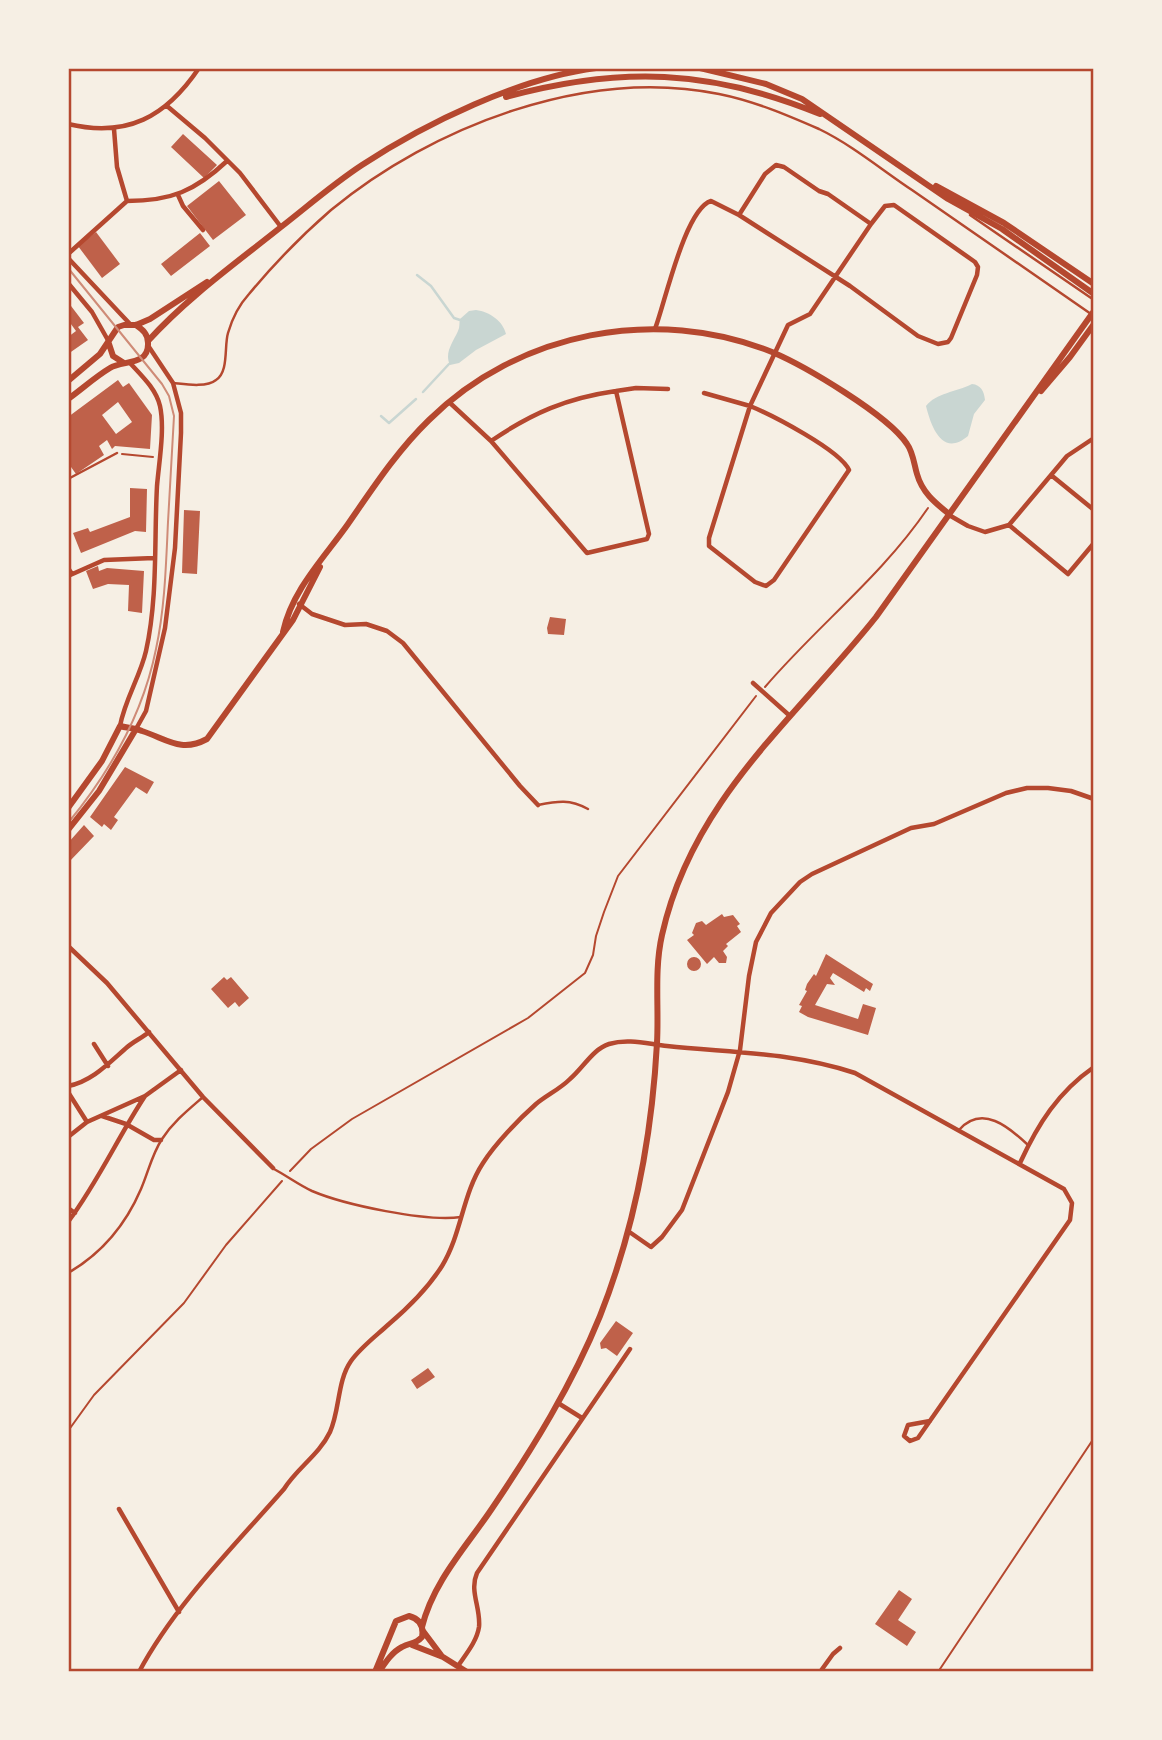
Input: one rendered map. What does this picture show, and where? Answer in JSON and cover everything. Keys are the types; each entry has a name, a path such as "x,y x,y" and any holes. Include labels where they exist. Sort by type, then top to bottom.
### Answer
{"main road":[{"path":"133,325 150,319 223,271 322,193 362,165 413,135 480,104 548,78 596,68"},
{"path":"701,68 766,84 802,99 948,199 1002,229 1094,294"},
{"path":"480,104 534,90 655,71 756,91 835,121"},
{"path":"918,177 1004,223 1094,284"},
{"path":"68,399 107,370 142,358 148,344 223,271"},
{"path":"377,1672 391,1656 422,1637 427,1607 558,1403 579,1364 600,1315 628,1231 647,1138 657,1045 657,962 662,935 688,862 707,822 723,797 876,617 1093,313"},
{"path":"68,380 100,354 109,343 114,330 124,324 133,325 145,332 148,344"},
{"path":"1028,405 1057,373 1094,324"},
{"path":"283,632 294,599 403,446 449,401 493,371 540,349 588,335 655,329 739,341 774,353 856,400 894,428 908,444 920,483 933,501 949,514"},
{"path":"109,343 113,356 127,363"},
{"path":"68,808 102,761 120,726 136,729 178,745 192,745 207,739 301,607 324,559"},
{"path":"68,830 99,791 136,729"},
{"path":"377,1672 397,1621 427,1607"},
{"path":"412,1616 443,1657"},
{"path":"393,1632 399,1643 443,1657 467,1672"}],"street":[{"path":"68,124 114,129 148,119 167,106 186,87 199,68"},
{"path":"167,106 205,138 240,173 281,227"},
{"path":"114,129 117,167 127,201"},
{"path":"133,325 68,256 127,201 178,195 197,186 227,161"},
{"path":"739,215 765,174 776,165 784,167 818,191 828,194 871,224"},
{"path":"178,195 183,206 203,230"},
{"path":"655,329 686,234 700,207 711,201 739,215 836,278 918,335 938,344 948,342 951,338 978,272 975,262 894,205 885,206 871,224 836,278 810,314 788,325 750,406 709,543 711,549 745,575 766,586 774,580 849,470 844,462 802,434 750,406 704,393"},
{"path":"68,283 92,312 109,343"},
{"path":"136,729 146,710 161,652 175,548 181,423 173,383 148,344"},
{"path":"120,726 146,651 154,593 161,410 151,387 127,363"},
{"path":"491,441 544,409 572,399 636,388 668,389"},
{"path":"449,401 491,441 587,553 643,541 649,534 616,391"},
{"path":"949,514 968,526 985,531 1009,524 1067,456 1094,438"},
{"path":"1051,475 1094,510"},
{"path":"1009,524 1068,574 1094,543"},
{"path":"68,568 70,575 104,561 154,558"},
{"path":"294,599 312,614 345,625 366,624 387,631 402,643 538,805"},
{"path":"753,683 790,716"},
{"path":"628,1231 650,1247 662,1237 682,1210 728,1092 740,1050 756,942 771,914 800,882 911,828 934,824 1006,793 1027,788 1048,788 1071,791 1094,799"},
{"path":"68,946 107,983 203,1097 273,1168"},
{"path":"87,1122 68,1089 108,1066 125,1048 149,1032"},
{"path":"139,1672 179,1612 284,1489 291,1477 323,1444 335,1419 348,1366 357,1353 432,1280 451,1249 467,1194 484,1162 536,1104 567,1083 602,1047 627,1042 740,1050 818,1061 855,1073 1064,1189 1072,1203 1070,1220 918,1438 906,1440 904,1432 908,1425 930,1420"},
{"path":"94,1044 108,1066"},
{"path":"1020,1163 1028,1145 1059,1097 1074,1081 1094,1067"},
{"path":"68,1137 87,1122 145,1096 181,1070"},
{"path":"68,1222 91,1190 145,1096"},
{"path":"101,1116 127,1124 154,1140 161,1140"},
{"path":"68,1208 75,1213"},
{"path":"458,1666 478,1631 479,1615 473,1582 477,1573 629,1349"},
{"path":"558,1403 582,1418"},
{"path":"119,1509 179,1612"},
{"path":"820,1672 841,1648"}],"lane":[{"path":"173,383 208,384 219,378 232,321 245,299 279,258 332,209 373,180 450,136 500,116 552,99 589,91 626,88 662,87 719,94 771,109 823,131 1093,313"},
{"path":"948,199 1094,300"},
{"path":"68,479 117,453"},
{"path":"538,805 559,800 574,801 588,809"},
{"path":"68,1273 102,1249 122,1224 142,1188 161,1140 203,1097"},
{"path":"959,1130 967,1123 990,1118 1028,1145"},
{"path":"273,1168 309,1189 351,1203 441,1219 461,1217"}],"path":[{"path":"117,453 153,457"},
{"path":"585,974 618,876 762,690 887,562 933,501"},
{"path":"938,1672 1094,1438"}],"shaded area":[{"path":"476,310 495,318 506,334 476,350 459,363 450,365 449,352 459,330 460,319 469,311"},
{"path":"972,384 982,389 985,400 974,414 968,436 959,442 945,441 935,430 926,406 941,395"}],"building":[{"path":"183,134 217,165 204,178 171,147"},
{"path":"219,181 246,215 213,240 187,206"},
{"path":"96,232 120,264 102,278 78,246"},
{"path":"200,233 210,246 171,276 161,264"},
{"path":"68,302 84,323 78,327 88,340 68,354 68,337 76,331 68,320"},
{"path":"118,380 123,387 129,383 152,415 150,449 115,446 112,449 107,440 99,446 104,455 76,474 71,467 68,469 68,417","holes":["118,402 132,422 116,434 102,415"]},
{"path":"130,488 147,489 146,532 135,531 81,553 73,533 88,528 90,532 130,517"},
{"path":"184,510 200,511 197,574 182,573"},
{"path":"98,566 99,571 107,568 144,571 142,613 128,611 129,585 108,584 93,589 86,571"},
{"path":"550,617 566,619 564,635 548,634"},
{"path":"125,767 154,782 147,794 136,787 114,817 118,820 111,830 104,824 102,827 90,817"},
{"path":"84,825 94,836 68,863 68,843"},
{"path":"722,914 724,917 733,915 740,924 737,926 741,932 726,944 728,946 723,951 727,957 726,963 719,963 714,957 707,964 687,940 694,935 692,933 696,923 702,921 706,925"},
{"path":"826,954 873,984 870,991 866,988 864,992 833,973 830,978 835,985 827,984 815,1005 858,1019 863,1004 876,1008 868,1035 799,1012 807,984 814,974 816,976"},
{"path":"691,957 697,957 701,964 697,971 691,971 687,967 687,961"},
{"path":"224,977 227,980 231,977 249,998 239,1007 235,1002 228,1008 211,989"},
{"path":"616,1321 633,1333 617,1356 606,1348 601,1349 600,1343"},
{"path":"428,1368 435,1377 417,1389 411,1380"},
{"path":"899,1590 912,1599 898,1620 916,1632 907,1646 875,1624"}],"waterway":[{"path":"417,275 431,286 454,318 460,320"},
{"path":"423,392 449,364"},
{"path":"381,416 389,423 416,399"}],"tram line":[{"path":"68,268 162,384 169,396 174,416 166,570 159,633 150,673 134,719 111,763 68,823"}]}
